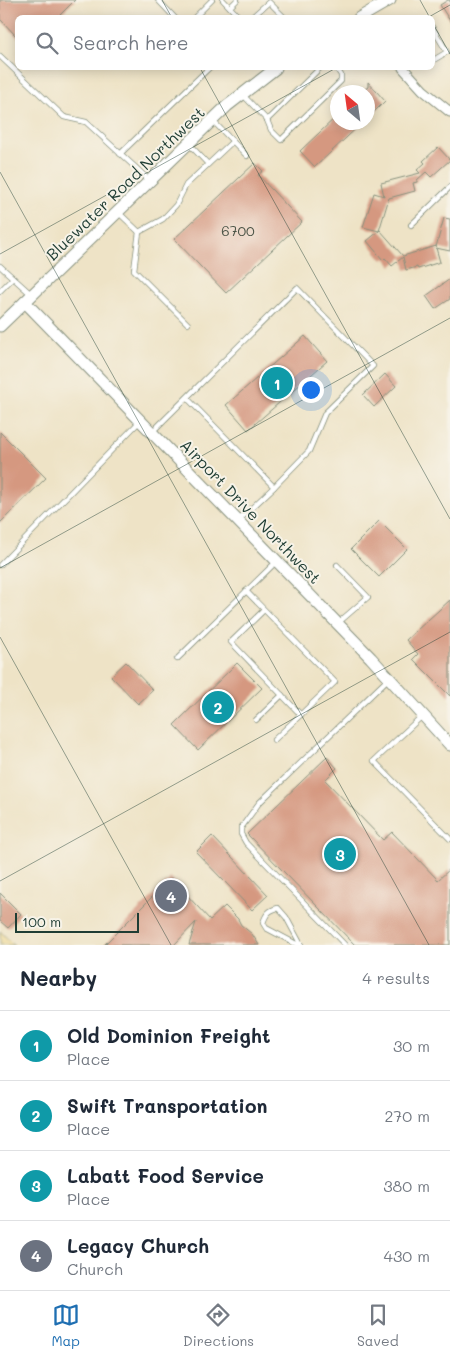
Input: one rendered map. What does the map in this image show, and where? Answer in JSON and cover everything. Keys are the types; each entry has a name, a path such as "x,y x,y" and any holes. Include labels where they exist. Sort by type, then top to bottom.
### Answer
{"street":[{"path":"375,14 390,0"},
{"name":"Bluewater Road Northwest","path":"0,326 212,120 273,70"},
{"path":"408,70 423,90 450,112"},
{"name":"Airport Drive Northwest","path":"29,298 140,420 389,678 450,745"}],"lane":[{"path":"158,0 171,15"},
{"path":"197,15 212,0"},
{"path":"223,0 237,15"},
{"path":"230,7 237,0"},
{"path":"254,15 269,2 282,15"},
{"path":"435,31 447,52 435,59"},
{"path":"0,56 64,117 86,122 150,181"},
{"path":"120,154 207,70"},
{"path":"267,120 318,70"},
{"path":"242,94 267,120 271,130 281,140 341,81 342,75 338,70"},
{"path":"212,120 247,156"},
{"path":"139,232 163,219 176,205 186,184 233,141"},
{"path":"188,143 208,164"},
{"path":"411,225 450,187"},
{"path":"118,212 139,232"},
{"path":"139,232 134,270 188,324"},
{"path":"0,266 13,278 29,298"},
{"path":"0,290 13,278"},
{"path":"152,432 297,288 373,366 325,413 309,451 238,521"},
{"path":"187,398 274,487"},
{"path":"0,565 140,420"},
{"path":"177,658 276,561"},
{"path":"337,565 368,597 337,624"},
{"path":"246,591 335,682 274,740"},
{"path":"264,610 231,642 301,715"},
{"path":"346,945 246,843 241,834 241,828 259,803 389,678"},
{"path":"256,720 282,695"},
{"path":"423,715 374,761 450,839"},
{"path":"278,908 286,917 300,945 266,928 264,923 270,910 278,908"}],"sand":[{"path":"0,931 14,945 0,945"}],"building":[{"path":"0,0 75,0 60,15 15,15 15,35 0,19"},
{"path":"450,0 450,21 440,5"},
{"path":"375,90 385,101 375,111"},
{"path":"330,123 330,130 354,130 315,167 300,151"},
{"path":"438,147 450,160 431,177 426,172 417,182 413,183 415,191 389,198 379,231 363,227 374,193 384,196 381,183 420,173 417,170 425,163 423,161"},
{"path":"255,163 263,171 258,175 302,222 226,293 174,239"},
{"path":"444,218 450,219 450,251 436,248 440,262 418,269 417,267 406,270 403,257 392,266 385,258 383,260 367,241 380,230 403,256 436,247"},
{"path":"450,279 450,299 435,309 426,296"},
{"path":"305,336 327,361 248,430 226,405"},
{"path":"385,374 396,386 374,407 363,395"},
{"path":"0,432 46,478 0,523"},
{"path":"379,521 407,549 379,577 351,549"},
{"path":"450,600 450,696 413,659 418,654 406,640"},
{"path":"126,662 153,690 138,704 111,676"},
{"path":"237,663 262,688 198,750 174,725"},
{"path":"327,757 337,768 325,780 383,840 392,832 438,880 450,869 450,945 355,945 247,834"},
{"path":"212,836 268,895 252,910 196,852"},
{"path":"171,878 210,920 225,906 238,919 241,925 252,934 259,945 189,945 196,922 174,945 104,945"},
{"path":"0,893 21,914 8,928 0,921"}],"place":[{"name":"Old Dominion Freight","path":"277,383"},
{"name":"Swift Transportation","path":"218,707"},
{"name":"Labatt Food Service","path":"340,854"},
{"name":"Legacy Church","path":"171,896"}]}
